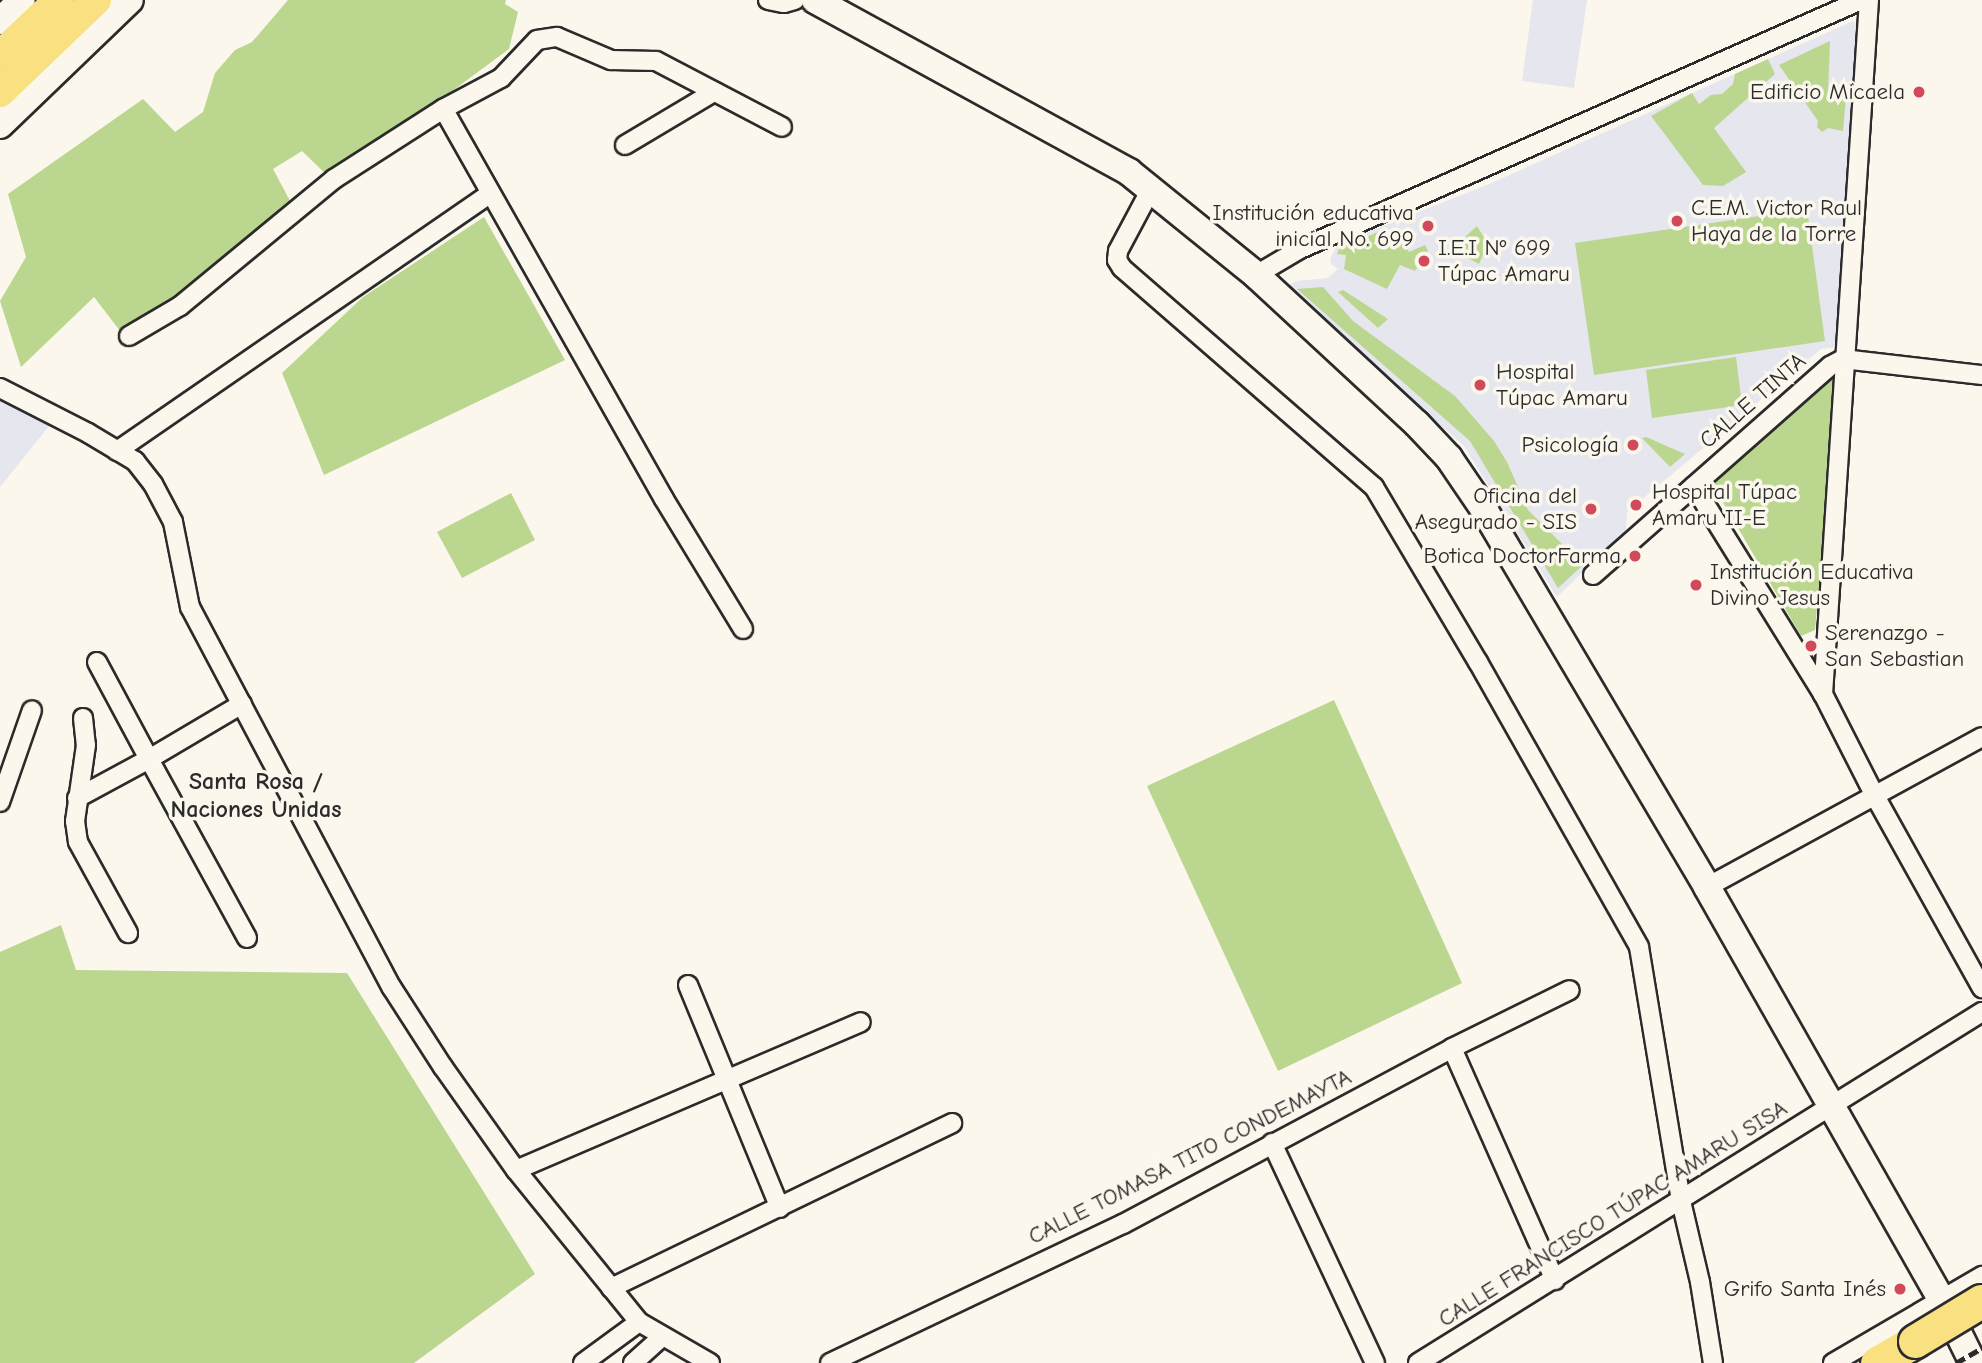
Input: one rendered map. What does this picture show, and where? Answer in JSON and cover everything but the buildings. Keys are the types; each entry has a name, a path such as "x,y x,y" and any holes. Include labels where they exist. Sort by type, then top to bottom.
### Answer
{"highway":[{"path":"1916,1347 1982,1301"},
{"path":"1877,1363 1916,1347 1982,1326"}],"main road":[{"path":"0,21 22,0"},
{"path":"0,56 59,0"},
{"path":"0,92 96,0"},
{"path":"0,125 130,0"},
{"path":"816,0 1129,173 1255,275 1417,424 1449,458 1485,511 1834,1106 1942,1300 1973,1363"}],"street":[{"path":"768,0 784,3 795,0"},
{"path":"1255,275 1296,251 1861,0"},
{"path":"1823,694 1843,359 1869,0"},
{"path":"129,336 180,306 334,179 443,109 501,78 537,40 557,37 611,60 656,61 782,127"},
{"path":"625,145 714,92"},
{"path":"443,109 664,499 743,629"},
{"path":"1151,189 1118,251 1117,260 1122,268 1374,487 1485,674 1639,947 1681,1201 1700,1282 1713,1363"},
{"path":"117,451 490,194"},
{"name":"CALLE TINTA","path":"1593,575 1830,366 1843,359 1982,375"},
{"path":"0,387 135,461 163,499 183,558 190,607 392,988 443,1067 516,1170 639,1322 710,1363"},
{"path":"1694,486 1823,694 1875,796 1982,988"},
{"path":"97,662 247,937"},
{"path":"77,798 242,704"},
{"path":"0,802 32,710"},
{"path":"83,718 86,745 75,821 78,842 128,933"},
{"path":"1707,887 1982,737"},
{"path":"688,985 729,1078 780,1208"},
{"name":"CALLE TOMASA TITO CONDEMAYTA","path":"830,1363 1123,1224 1452,1048 1570,990"},
{"name":"CALLE FRANCISCO TÚPAC AMARU SISA","path":"1419,1363 1982,1012"},
{"path":"516,1170 861,1022"},
{"path":"1452,1048 1555,1280"},
{"path":"611,1288 952,1123"},
{"path":"1272,1143 1375,1363"},
{"path":"1833,1363 1916,1347 1942,1300 1982,1276"},
{"path":"583,1363 639,1322"},
{"path":"634,1363 662,1337"}],"shaded area":[{"path":"1533,0 1587,0 1574,88 1522,81"},
{"name":"C.E.M. Victor Raul Haya de la Torre","path":"1853,21 1858,26 1836,347 1821,349 1627,512 1626,530 1557,597 1464,446 1285,288 1296,281 1328,278 1338,269 1331,264 1330,259 1338,244 1489,184"},
{"path":"0,392 62,410 0,487"}],"green space":[{"path":"288,0 506,0 505,4 518,12 509,49 332,180 302,151 273,169 296,212 127,340 94,297 21,367 0,301 26,257 8,194 143,99 175,132 203,112 215,73 235,50 252,42"},
{"path":"1830,41 1828,94 1846,97 1843,131 1828,128 1822,132 1817,127 1818,121 1779,65"},
{"path":"1768,59 1775,74 1714,128 1746,172 1723,186 1703,185 1651,116 1692,93 1699,104 1711,95 1722,94 1733,84 1735,74"},
{"path":"1807,209 1825,341 1594,375 1575,243"},
{"path":"484,217 565,360 324,475 282,373 363,297"},
{"path":"1477,226 1488,244 1479,264 1462,255 1459,249 1466,236"},
{"path":"1387,228 1396,245 1403,242 1409,252 1425,245 1428,251 1415,271 1400,265 1387,289 1344,269 1346,255 1337,254 1339,249"},
{"path":"1323,287 1353,321 1455,396 1494,441 1507,462 1528,510 1583,565 1558,588 1470,441 1297,289"},
{"path":"1343,290 1388,319 1378,328 1338,292"},
{"path":"1736,357 1742,405 1652,418 1646,370"},
{"path":"1839,370 1815,630 1801,636 1710,480"},
{"path":"1646,437 1685,454 1670,467 1642,438"},
{"path":"511,493 535,540 462,578 437,532"},
{"path":"1334,700 1462,983 1278,1071 1147,786"},
{"path":"61,925 76,970 347,973 535,1274 414,1363 0,1363 0,952"}],"railway":[{"path":"1956,1363 1982,1348"}],"place":[{"name":"Edificio Micaela","path":"1919,92"},
{"name":"C.E.M. Victor Raul Haya de la Torre","path":"1677,221"},
{"name":"Institución educativa inicial No. 699","path":"1428,226"},
{"name":"I.E.I Nº 699 Túpac Amaru","path":"1424,261"},
{"name":"Hospital Túpac Amaru","path":"1480,385"},
{"name":"Psicología","path":"1633,445"},
{"name":"Hospital Túpac Amaru II-E","path":"1636,505"},
{"name":"Oficina del Asegurado - SIS","path":"1591,509"},
{"name":"Botica DoctorFarma","path":"1635,556"},
{"name":"Institución Educativa Divino Jesus","path":"1696,585"},
{"name":"Serenazgo - San Sebastian","path":"1811,646"},
{"name":"Grifo Santa Inés","path":"1900,1289"}],"district":[{"name":"Santa Rosa / Naciones Unidas","path":"256,796"}]}
